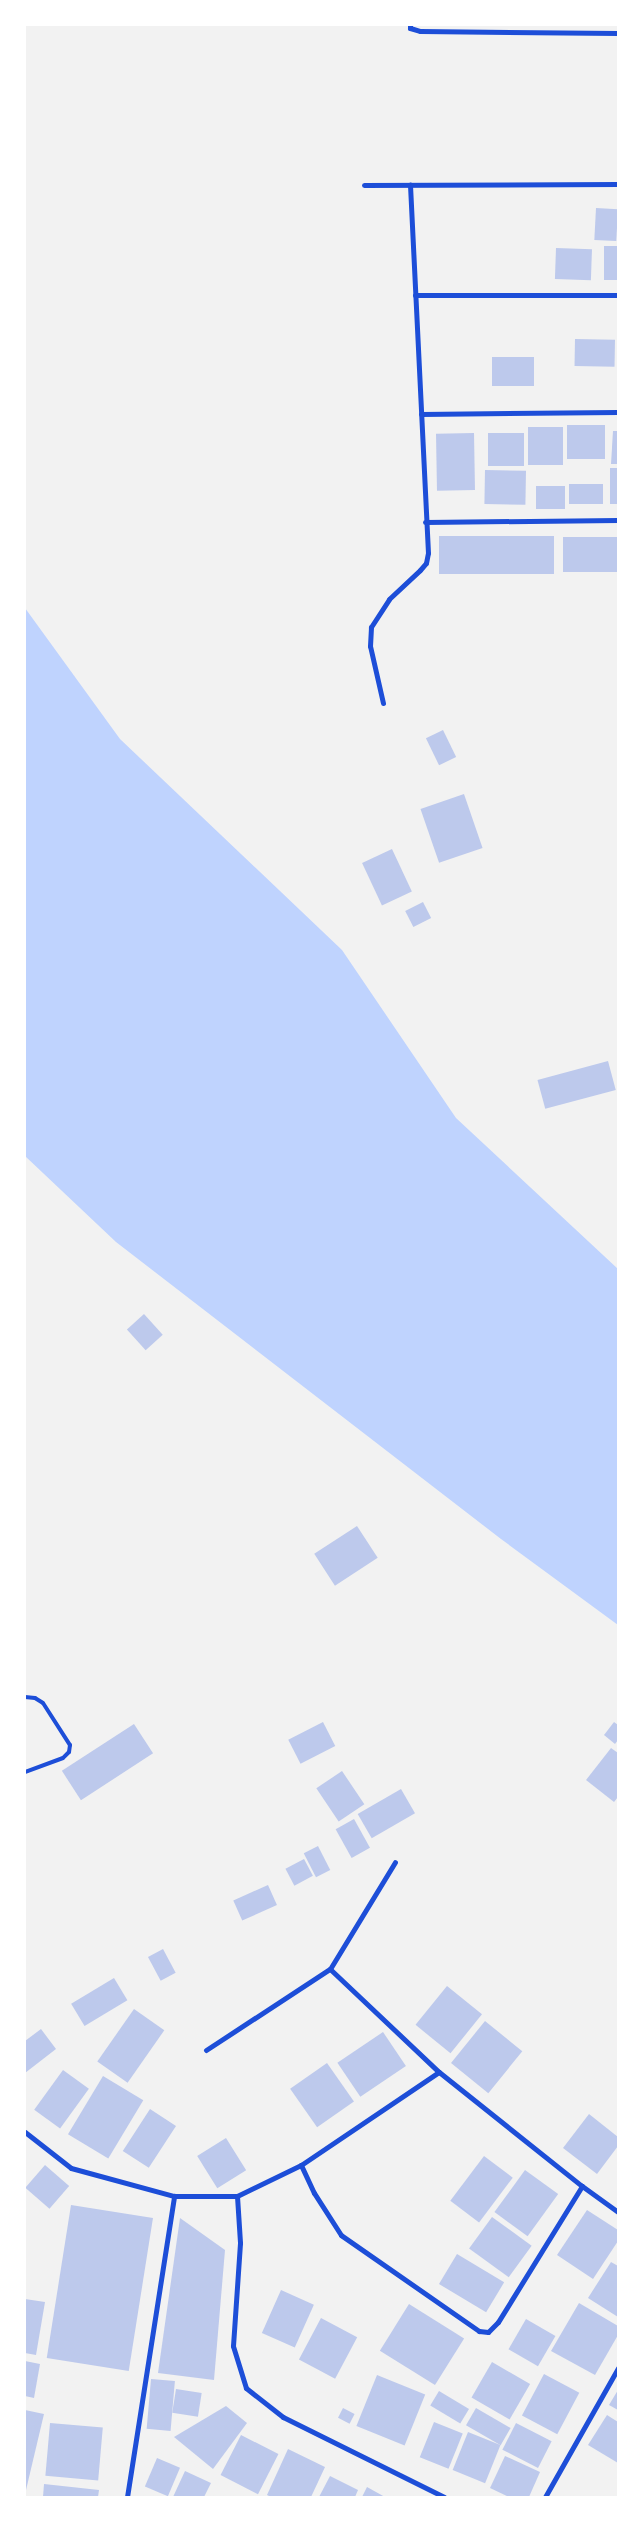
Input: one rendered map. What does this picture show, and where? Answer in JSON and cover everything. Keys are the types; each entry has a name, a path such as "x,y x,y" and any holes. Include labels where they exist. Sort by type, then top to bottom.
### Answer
{"street":[{"path":"410,25 410,28 420,32 618,33"},
{"path":"382,704 370,646 371,627 389,599 426,562 428,553 410,184"},
{"path":"364,185 618,184"},
{"path":"415,295 618,295"},
{"path":"421,414 618,412"},
{"path":"425,522 618,520"},
{"path":"206,2050 330,1970 395,1862"},
{"path":"330,1970 439,2072 582,2186 618,2212"},
{"path":"25,2132 71,2168 174,2196 237,2196 301,2165 439,2072"},
{"path":"301,2165 314,2193 341,2235 479,2331 488,2332 498,2322 582,2186"},
{"path":"127,2497 174,2196"},
{"path":"237,2196 240,2243 233,2346 246,2388 283,2417 444,2497"},
{"path":"545,2497 618,2368"}],"lane":[{"path":"25,1697 36,1698 43,1703 70,1745 68,1752 63,1758 25,1772"}],"water":[{"path":"25,608 120,739 342,950 456,1118 618,1269 618,1625 501,1539 116,1242 25,1156"}],"building":[{"path":"596,208 618,209 616,241 594,240"},
{"path":"604,246 618,246 618,280 604,280"},
{"path":"556,248 592,249 591,280 555,279"},
{"path":"575,339 615,340 615,367 575,366"},
{"path":"492,357 534,357 534,386 492,386"},
{"path":"567,425 605,425 605,459 567,459"},
{"path":"528,427 563,427 563,465 528,465"},
{"path":"613,431 618,431 618,464 611,464"},
{"path":"474,433 475,490 437,491 436,434"},
{"path":"488,433 524,433 524,466 488,466"},
{"path":"610,468 618,468 618,504 610,504"},
{"path":"485,470 526,471 525,505 484,504"},
{"path":"569,484 603,484 603,504 569,504"},
{"path":"536,486 565,486 565,509 536,509"},
{"path":"439,536 554,536 554,574 439,574"},
{"path":"563,537 618,537 618,572 563,572"},
{"path":"443,730 456,757 439,765 426,738"},
{"path":"464,794 483,848 439,863 421,809"},
{"path":"392,849 412,892 382,906 362,863"},
{"path":"423,902 431,918 413,927 405,911"},
{"path":"608,1061 616,1090 545,1109 537,1080"},
{"path":"144,1314 163,1335 146,1350 127,1329"},
{"path":"357,1526 378,1558 335,1586 314,1554"},
{"path":"323,1722 335,1746 301,1764 288,1740"},
{"path":"614,1722 618,1725 618,1740 615,1744 604,1735"},
{"path":"134,1724 153,1753 81,1800 62,1771"},
{"path":"611,1748 618,1753 618,1797 614,1802 586,1780"},
{"path":"342,1771 364,1804 339,1821 316,1788"},
{"path":"401,1789 415,1813 372,1838 358,1814"},
{"path":"354,1819 370,1848 352,1858 336,1829"},
{"path":"318,1846 330,1870 316,1877 304,1853"},
{"path":"304,1859 313,1876 294,1886 285,1869"},
{"path":"268,1885 277,1905 242,1921 233,1900"},
{"path":"163,1949 176,1973 161,1981 148,1957"},
{"path":"114,1978 127,2000 85,2026 71,2004"},
{"path":"447,1986 482,2014 451,2053 416,2025"},
{"path":"134,2009 164,2030 128,2083 97,2061"},
{"path":"485,2021 522,2051 488,2093 451,2063"},
{"path":"41,2029 56,2049 25,2073 25,2041"},
{"path":"383,2032 406,2066 360,2097 337,2063"},
{"path":"327,2063 354,2102 317,2127 290,2089"},
{"path":"63,2070 89,2089 60,2128 34,2110"},
{"path":"103,2076 143,2100 108,2158 68,2134"},
{"path":"150,2109 176,2126 149,2168 123,2151"},
{"path":"589,2114 618,2137 618,2146 597,2174 563,2148"},
{"path":"226,2138 246,2170 217,2188 197,2156"},
{"path":"484,2156 513,2178 479,2222 450,2201"},
{"path":"45,2165 69,2186 49,2209 25,2188"},
{"path":"525,2170 558,2194 528,2236 494,2212"},
{"path":"71,2205 153,2218 129,2371 47,2358"},
{"path":"587,2210 618,2230 618,2241 593,2279 557,2255"},
{"path":"492,2217 532,2246 509,2277 469,2249"},
{"path":"180,2218 225,2250 214,2380 158,2373"},
{"path":"457,2254 504,2282 486,2312 439,2284"},
{"path":"611,2262 618,2266 618,2317 588,2298"},
{"path":"281,2290 314,2305 295,2348 262,2333"},
{"path":"25,2299 45,2302 36,2355 25,2353"},
{"path":"579,2303 618,2326 618,2335 595,2375 551,2351"},
{"path":"409,2304 464,2338 435,2385 380,2351"},
{"path":"321,2318 357,2337 335,2379 299,2359"},
{"path":"526,2319 555,2336 538,2366 508,2349"},
{"path":"25,2361 40,2364 34,2398 25,2396"},
{"path":"492,2362 530,2384 510,2420 472,2398"},
{"path":"544,2374 579,2393 557,2434 522,2415"},
{"path":"377,2375 425,2394 405,2445 356,2426"},
{"path":"151,2379 175,2381 171,2431 147,2429"},
{"path":"176,2389 202,2393 198,2417 172,2413"},
{"path":"618,2390 618,2410 609,2405"},
{"path":"439,2391 469,2409 460,2424 430,2406"},
{"path":"226,2406 247,2423 213,2469 174,2437"},
{"path":"343,2408 355,2414 350,2424 338,2418"},
{"path":"476,2408 511,2428 501,2445 466,2425"},
{"path":"25,2410 44,2414 26,2490 25,2490"},
{"path":"607,2415 618,2422 618,2463 588,2445"},
{"path":"434,2422 463,2434 449,2469 420,2457"},
{"path":"50,2423 103,2428 98,2480 45,2476"},
{"path":"516,2423 552,2441 538,2468 502,2450"},
{"path":"468,2432 500,2445 485,2483 453,2470"},
{"path":"241,2435 278,2454 258,2494 221,2475"},
{"path":"288,2449 325,2467 311,2497 271,2497 267,2495"},
{"path":"505,2456 540,2472 529,2497 509,2497 490,2488"},
{"path":"157,2458 180,2468 168,2496 145,2487"},
{"path":"185,2471 211,2483 204,2497 173,2497"},
{"path":"330,2476 358,2490 355,2497 319,2497"},
{"path":"44,2484 99,2490 98,2497 43,2497"},
{"path":"367,2487 385,2497 362,2497"}]}
